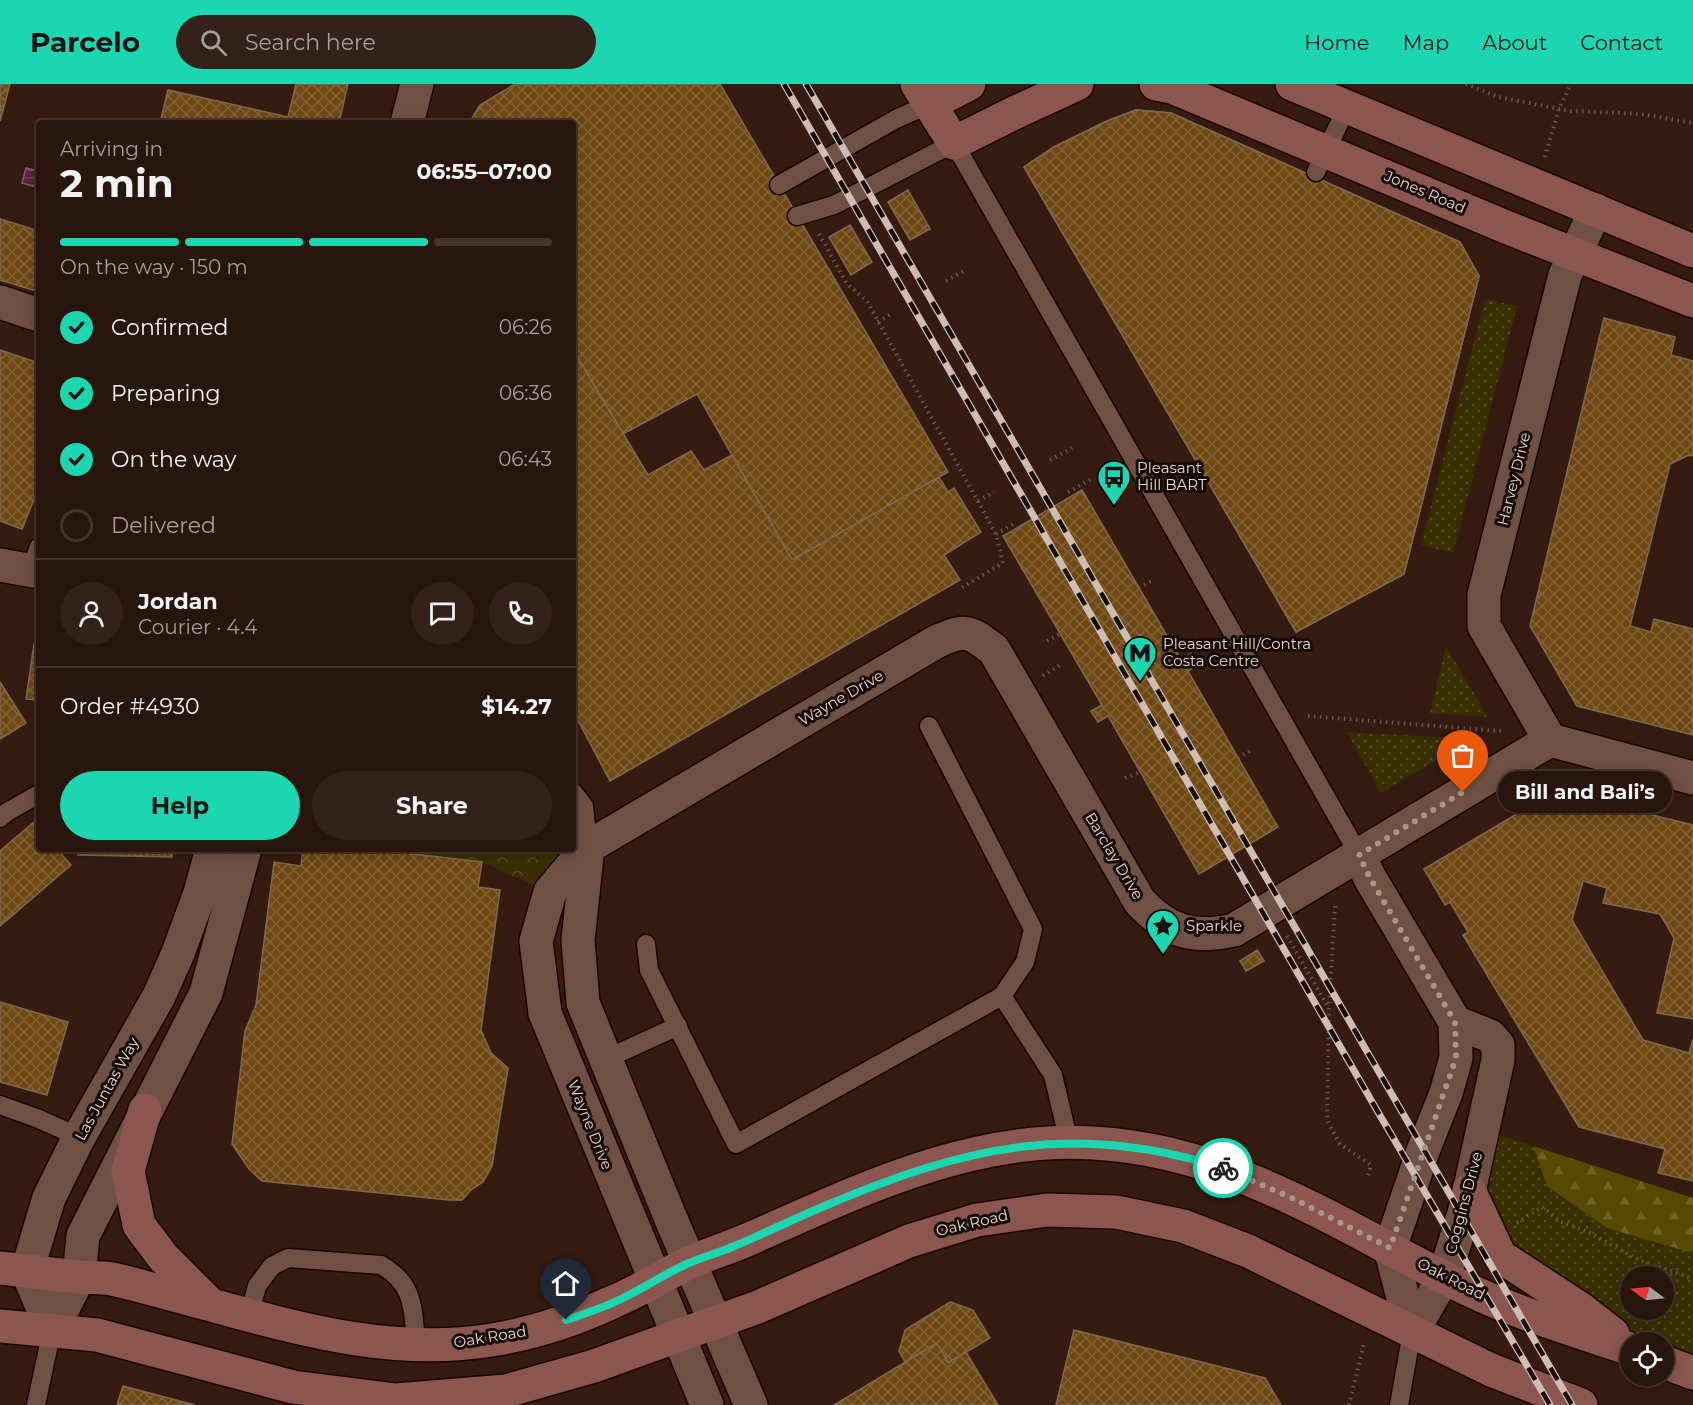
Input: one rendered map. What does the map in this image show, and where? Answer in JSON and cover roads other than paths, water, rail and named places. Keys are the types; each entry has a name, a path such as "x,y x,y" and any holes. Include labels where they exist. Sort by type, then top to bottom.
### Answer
{"main road":[{"path":"969,84 924,94 954,143 1014,112 1077,84"},
{"name":"Jones Road","path":"1156,84 1172,87 1321,161 1575,254 1693,301"},
{"path":"1292,84 1693,251"},
{"path":"145,1110 128,1171 139,1225 163,1257 211,1305"},
{"name":"Oak Road","path":"14,1270 110,1278 321,1334 377,1343 434,1345 492,1340 548,1327 611,1303 689,1263 732,1247 827,1205 922,1169 990,1151 1025,1145 1069,1142 1129,1146 1163,1152 1228,1170 1292,1198 1444,1277 1510,1307 1620,1346"},
{"path":"1469,1190 1500,1256 1581,1309 1620,1341"},
{"name":"Oak Road","path":"0,1326 96,1335 293,1387 396,1400 506,1391 594,1366 758,1307 898,1245 943,1229 1012,1214 1083,1209 1149,1218 1183,1226 1216,1238 1258,1255 1412,1332 1563,1402"},
{"path":"1674,1366 1693,1373"}],"street":[{"path":"408,120 417,84"},
{"name":"Harvey Drive","path":"1550,740 1484,626 1484,595 1565,275 1596,210"},
{"path":"0,302 36,314"},
{"name":"Wayne Drive","path":"707,1405 545,1013 536,941 550,892 588,847 936,642 956,633 972,634"},
{"name":"Barclay Drive","path":"972,634 994,650 1140,902 1166,925 1193,934 1214,935 1234,930 1550,740"},
{"path":"1550,740 1693,778"},
{"path":"588,847 578,940 583,1003 689,1263 751,1405"},
{"name":"Las Juntas Way","path":"14,1270 79,1137 159,996 200,893 211,852"},
{"path":"52,1330 79,1277 83,1236 206,993 244,852"},
{"path":"1359,855 1370,878 1455,1022 1456,1058 1390,1248 1412,1332"},
{"name":"Coggins Drive","path":"1412,1332 1444,1277 1465,1210 1498,1060 1498,1045 1490,1036 1455,1022"},
{"path":"14,1270 52,1330"}],"lane":[{"path":"779,185 896,119 924,94"},
{"path":"1321,161 1347,107"},
{"path":"802,214 834,205 954,143 1359,855"},
{"path":"646,944 649,970 736,1144 1002,996 1025,962 1033,928 928,726"},
{"path":"0,818 36,796"},
{"path":"576,796 584,806 588,847"},
{"path":"1002,996 1053,1075 1069,1142"},
{"path":"606,1059 678,1026"},
{"path":"0,1105 79,1137"},
{"path":"249,1315 257,1286 272,1266 288,1258 381,1265 394,1272 411,1298 416,1345"},
{"path":"36,1405 52,1330"},
{"path":"1399,1405 1412,1332"}],"railway":[{"path":"784,84 1378,1112 1550,1405"},
{"path":"806,84 1572,1405"}],"place":[{"name":"Pleasant Hill BART","path":"1114,506"},
{"name":"Pleasant Hill/Contra Costa Centre","path":"1140,682"},
{"name":"Bill and Bali’s","path":"1463,792"},
{"name":"Sparkle","path":"1163,955"}]}
